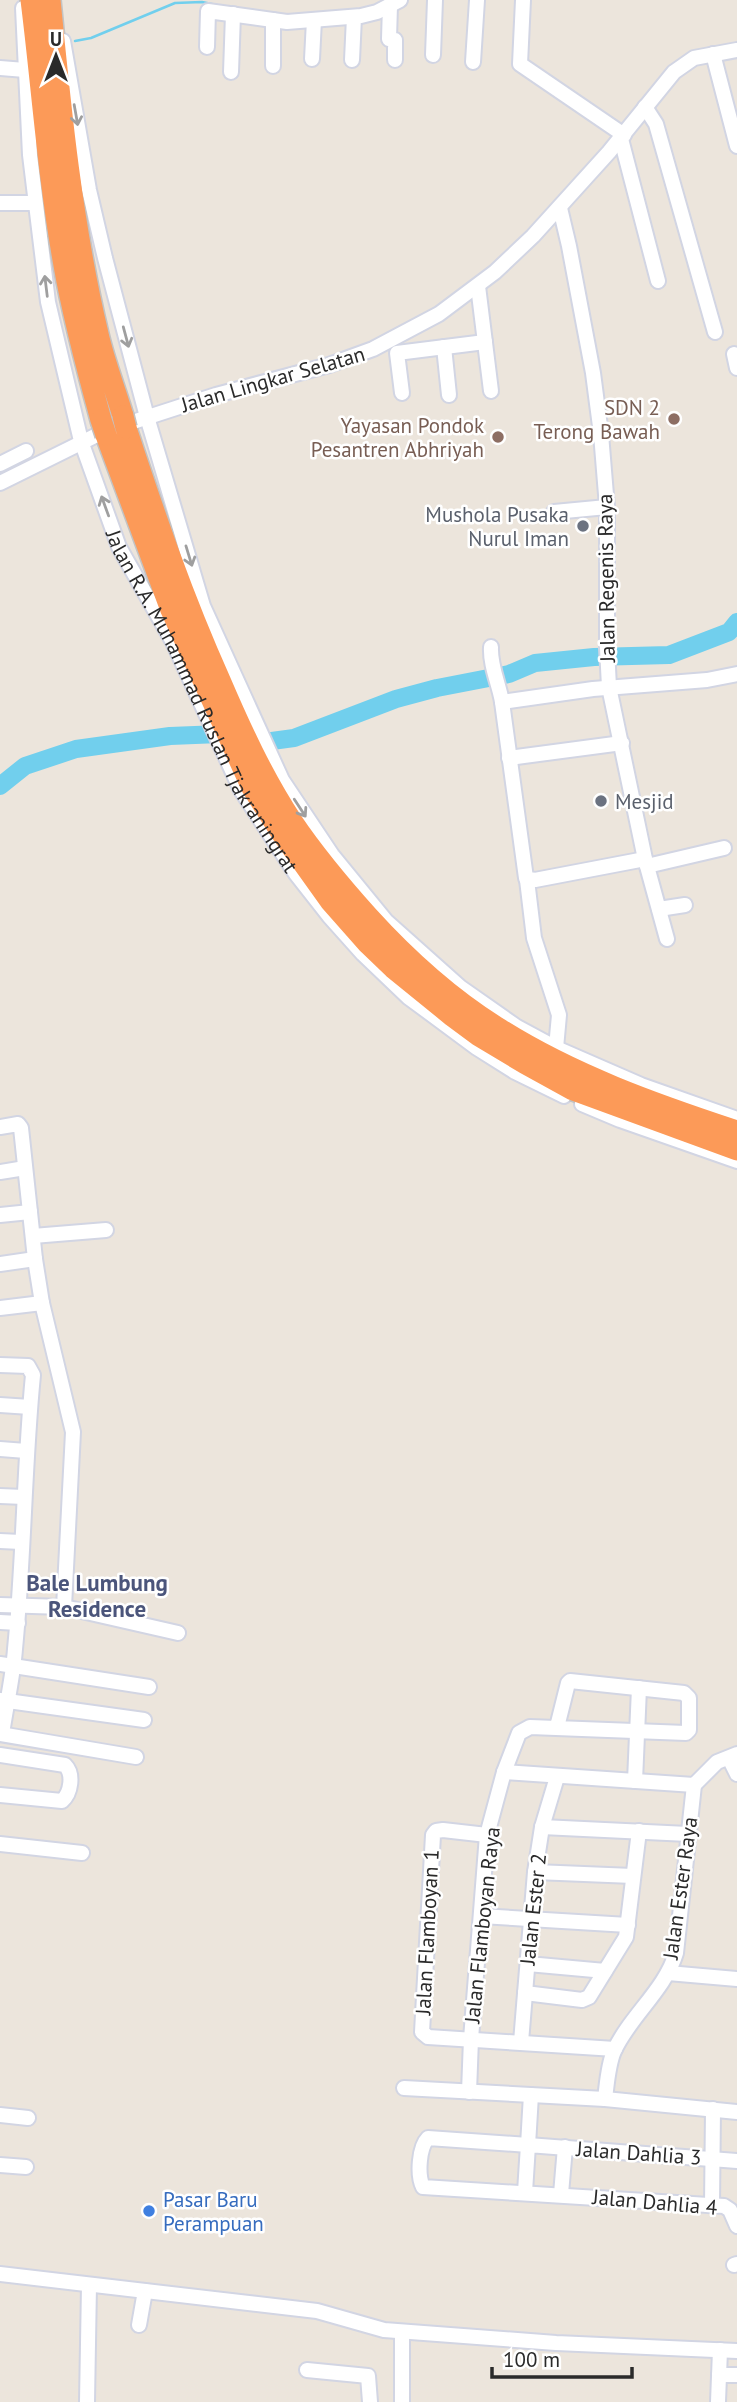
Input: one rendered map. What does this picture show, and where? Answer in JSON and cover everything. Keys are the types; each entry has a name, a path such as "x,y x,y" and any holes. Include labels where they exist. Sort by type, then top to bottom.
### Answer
{"highway":[{"name":"Jalan R.A. Muhammad Ruslan Tjakraningrat","path":"31,0 49,162 64,265 81,345 187,603 237,735 246,788 330,901 368,944 393,968 479,1036 573,1090 737,1150"},
{"name":"Jalan R.A. Muhammad Ruslan Tjakraningrat","path":"52,0 64,138 83,264 114,424"},
{"name":"Jalan R.A. Muhammad Ruslan Tjakraningrat","path":"237,735 317,854 383,932 429,978 498,1028 541,1053 634,1095 737,1131"}],"street":[{"name":"Jalan R.A. Muhammad Ruslan Tjakraningrat","path":"25,0 25,70 35,203 48,302 81,441 119,547 173,642 237,735 282,780 332,855 386,921 460,987 517,1027 556,1048 641,1085 737,1119"},
{"name":"Jalan R.A. Muhammad Ruslan Tjakraningrat","path":"52,0 92,204 237,735"},
{"path":"433,55 435,0"},
{"path":"473,62 477,0"},
{"path":"523,0 520,64 622,137 658,281"},
{"path":"207,47 208,11 287,22 354,17 377,12 395,3"},
{"path":"395,3 389,39 395,40 395,60"},
{"path":"231,72 233,14"},
{"path":"352,60 354,17"},
{"path":"272,20 273,66"},
{"path":"312,59 314,20"},
{"name":"Jalan Lingkar Selatan","path":"0,483 81,441 216,395 329,365 373,349 439,314 512,258 622,137 668,78 681,66 694,58 737,50"},
{"path":"713,54 737,146"},
{"path":"0,68 25,70"},
{"path":"645,107 658,130 715,332"},
{"path":"0,203 35,203"},
{"name":"Jalan Regenis Raya","path":"559,208 569,246 593,373 607,507 609,687 646,862 667,939"},
{"path":"478,286 491,391"},
{"path":"402,393 397,353 485,342"},
{"path":"444,347 449,395"},
{"path":"0,464 26,451"},
{"path":"554,512 607,507"},
{"path":"491,648 490,659 502,702 534,938 559,1015 556,1048"},
{"path":"502,702 609,687 707,680 737,674"},
{"path":"509,758 622,743"},
{"name":"Jalan R.A. Muhammad Ruslan Tjakraningrat","path":"246,788 296,874 329,916 363,954 408,997 434,1017 515,1072 561,1094 620,1120 737,1161"},
{"path":"527,880 724,848"},
{"path":"659,909 685,905"},
{"path":"0,1127 20,1125 42,1303 73,1432 64,1607"},
{"path":"0,1172 25,1168"},
{"path":"0,1215 30,1212"},
{"path":"33,1236 106,1230"},
{"path":"0,1264 35,1259"},
{"path":"0,1308 42,1303"},
{"path":"0,1364 28,1366 33,1371 26,1451 18,1623 7,1665 1,1734 136,1757"},
{"path":"0,1405 30,1407"},
{"path":"0,1450 26,1451"},
{"path":"0,1496 24,1497"},
{"path":"0,1541 21,1542"},
{"path":"0,1605 64,1607 178,1633"},
{"path":"0,1622 18,1623"},
{"path":"7,1665 149,1687"},
{"path":"569,1681 639,1688 686,1694 689,1698 689,1730 684,1734 557,1727 569,1681"},
{"path":"635,1781 639,1688"},
{"path":"4,1700 144,1720"},
{"name":"Jalan Flamboyan Raya","path":"469,2092 487,1835 504,1772 519,1733 530,1727 557,1727"},
{"path":"0,1755 65,1765 70,1776 69,1793 62,1801 0,1795"},
{"path":"504,1772 694,1785 728,1758 737,1774"},
{"name":"Jalan Ester 2","path":"521,2042 535,1872 542,1827 557,1777"},
{"name":"Jalan Ester Raya","path":"605,2099 615,2049 634,2018 668,1973 676,1953 694,1785"},
{"path":"542,1827 688,1834"},
{"name":"Jalan Flamboyan 1","path":"471,2039 428,2037 421,2029 433,1835 436,1831 487,1835"},
{"path":"525,1993 586,1999 625,1939 639,1831"},
{"path":"0,1844 82,1853"},
{"path":"535,1872 633,1876"},
{"path":"481,1916 628,1925"},
{"path":"528,1964 605,1971"},
{"path":"668,1973 737,1979"},
{"path":"471,2039 615,2049"},
{"path":"404,2088 605,2099 737,2112"},
{"path":"525,2192 531,2095"},
{"path":"712,2205 713,2109"},
{"path":"0,2115 28,2118"},
{"name":"Jalan Dahlia 4","path":"528,2145 428,2138 422,2146 420,2179 426,2188 712,2205 728,2208 737,2226"},
{"name":"Jalan Dahlia 3","path":"528,2145 737,2161"},
{"path":"561,2194 565,2147"},
{"path":"0,2165 26,2167"},
{"path":"0,2274 317,2311 371,2327 402,2332 621,2347 737,2351"},
{"path":"87,2402 89,2285"},
{"path":"139,2325 145,2291"},
{"path":"402,2332 402,2402"},
{"path":"718,2402 720,2350"},
{"path":"307,2370 368,2376 370,2402"},
{"path":"719,2375 737,2375"}],"waterway":[{"path":"75,41 91,38 175,3 202,2 221,6"},
{"path":"0,786 25,766 76,749 170,736 220,734 257,743 294,738 396,699 509,674 535,663 594,657 669,655 729,632 737,622"}],"place":[{"name":"SDN 2 Terong Bawah","path":"674,419"},
{"name":"Yayasan Pondok Pesantren Abhriyah","path":"498,437"},
{"name":"Mushola Pusaka Nurul Iman","path":"583,526"},
{"name":"Mesjid","path":"601,801"},
{"name":"Pasar Baru Perampuan","path":"149,2211"}],"district":[{"name":"Bale Lumbung Residence","path":"97,1595"}]}
